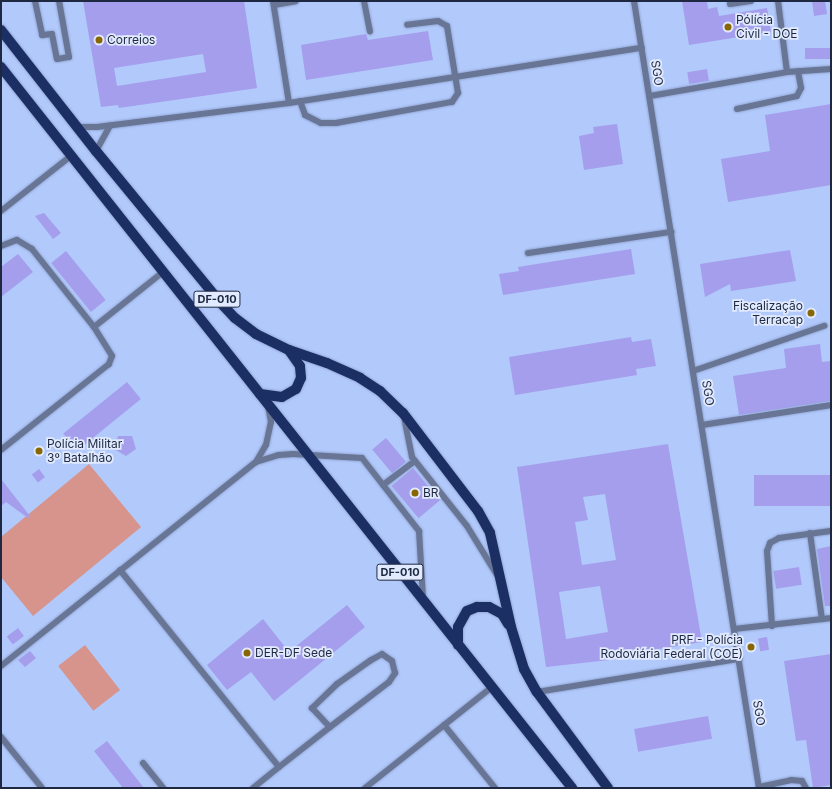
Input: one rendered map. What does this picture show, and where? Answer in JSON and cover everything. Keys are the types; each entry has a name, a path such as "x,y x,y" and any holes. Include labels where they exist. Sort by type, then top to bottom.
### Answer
{"main road":[{"name":"DF-010","path":"1,30 96,151 219,301 256,334 289,350 327,363 360,378 380,391 403,413 478,511 490,533 510,627 524,669 536,692 608,788"},
{"name":"DF-010","path":"1,67 572,788"},
{"path":"260,394 282,397 296,389 300,378 300,366 289,350"},
{"path":"458,645 458,627 467,611 477,607 490,607 502,614 510,627"}],"lane":[{"path":"35,1 42,35 52,34 58,59 69,57 59,1"},
{"path":"289,103 273,3 294,1"},
{"path":"364,1 370,31"},
{"name":"SGO","path":"634,1 759,787"},
{"path":"730,4 751,1"},
{"path":"778,1 787,72"},
{"path":"300,101 305,116 312,121 336,123 452,102 458,93 447,26 438,21 407,25"},
{"path":"78,127 110,126 289,103 642,48"},
{"path":"650,96 787,72 831,69"},
{"path":"737,109 797,96 801,88 798,71"},
{"path":"96,151 110,126"},
{"path":"1,211 71,156"},
{"path":"528,253 671,232"},
{"path":"1,246 17,240 32,249 94,327 111,351 112,360 109,364 1,450"},
{"path":"94,327 163,272"},
{"path":"693,371 824,326"},
{"path":"256,462 266,445 271,422 267,403"},
{"path":"702,424 831,405"},
{"path":"403,413 412,457 467,526 500,580"},
{"path":"1,666 256,462 279,454 362,458 419,531 423,600"},
{"path":"383,485 415,461"},
{"path":"772,626 767,552 770,543 779,538 831,531"},
{"path":"810,533 822,619"},
{"path":"120,570 279,767"},
{"path":"734,629 772,626 831,618"},
{"path":"253,788 279,767 330,728 389,682 395,673 392,661 382,654 371,660 337,684 312,708 330,728"},
{"path":"536,692 739,659"},
{"path":"365,788 492,688"},
{"path":"444,725 495,788"},
{"path":"1,737 42,788"},
{"path":"143,763 163,788"},
{"path":"759,787 791,780 802,781 806,788"}],"shaded area":[{"path":"89,464 141,527 33,616 1,577 1,537"},
{"path":"85,645 120,690 93,711 58,666"}],"building":[{"path":"83,1 244,1 257,88 119,108 118,105 101,107","holes":["203,54 206,72 117,86 114,68"]},
{"name":"Pólícia Civil - DOE","path":"682,1 707,1 708,9 717,7 719,16 767,8 771,32 689,45"},
{"path":"812,1 825,1 827,14 814,16"},
{"path":"428,31 433,60 306,80 301,45 366,34 368,40"},
{"path":"805,48 831,48 831,59 805,59"},
{"path":"707,69 709,81 689,84 687,72"},
{"path":"831,104 831,185 728,202 721,159 770,151 765,115"},
{"path":"617,124 623,164 584,170 579,136 594,133 593,127"},
{"path":"44,213 61,233 53,239 35,216"},
{"path":"631,249 635,274 503,295 499,274 519,271 518,267"},
{"path":"790,250 796,281 731,291 730,284 705,297 700,264"},
{"path":"66,251 106,300 91,312 51,263"},
{"path":"18,254 33,272 1,297 1,267"},
{"path":"631,337 632,342 651,339 656,366 636,369 637,375 515,395 509,357"},
{"path":"820,344 822,362 831,361 831,401 739,415 733,376 786,368 784,349"},
{"path":"127,382 141,399 77,451 63,434"},
{"path":"118,436 132,436 136,449 126,456 114,449"},
{"path":"386,438 406,462 392,473 372,450"},
{"path":"668,444 702,642 608,657 609,660 546,667 517,467","holes":["605,494 616,560 582,565 575,522 588,520 583,497","600,586 608,632 566,639 559,592"]},
{"name":"BR","path":"413,468 440,500 419,518 392,486"},
{"path":"39,469 45,477 38,482 32,474"},
{"path":"754,475 831,475 831,506 754,506"},
{"path":"1,479 30,516 28,518 6,502 1,506"},
{"path":"831,546 831,606 825,606 817,549"},
{"path":"799,567 802,585 776,589 773,571"},
{"path":"347,605 365,627 274,701 251,672 227,690 207,665 263,619 289,652"},
{"path":"18,628 24,636 13,644 7,636"},
{"path":"767,637 769,650 760,651 758,638"},
{"path":"30,651 36,658 25,667 18,660"},
{"path":"831,654 831,785 813,788 806,740 796,741 784,661"},
{"path":"708,716 712,739 638,752 634,729"},
{"path":"107,741 144,788 123,788 94,751"}],"place":[{"name":"Pólícia Civil - DOE","path":"728,27"},
{"name":"Correios","path":"99,40"},
{"name":"Fiscalização Terracap","path":"811,313"},
{"name":"Polícia Militar 3º Batalhão","path":"39,451"},
{"name":"BR","path":"415,493"},
{"name":"PRF - Polícia Rodoviária Federal (COE)","path":"751,647"},
{"name":"DER-DF Sede","path":"247,653"}]}
